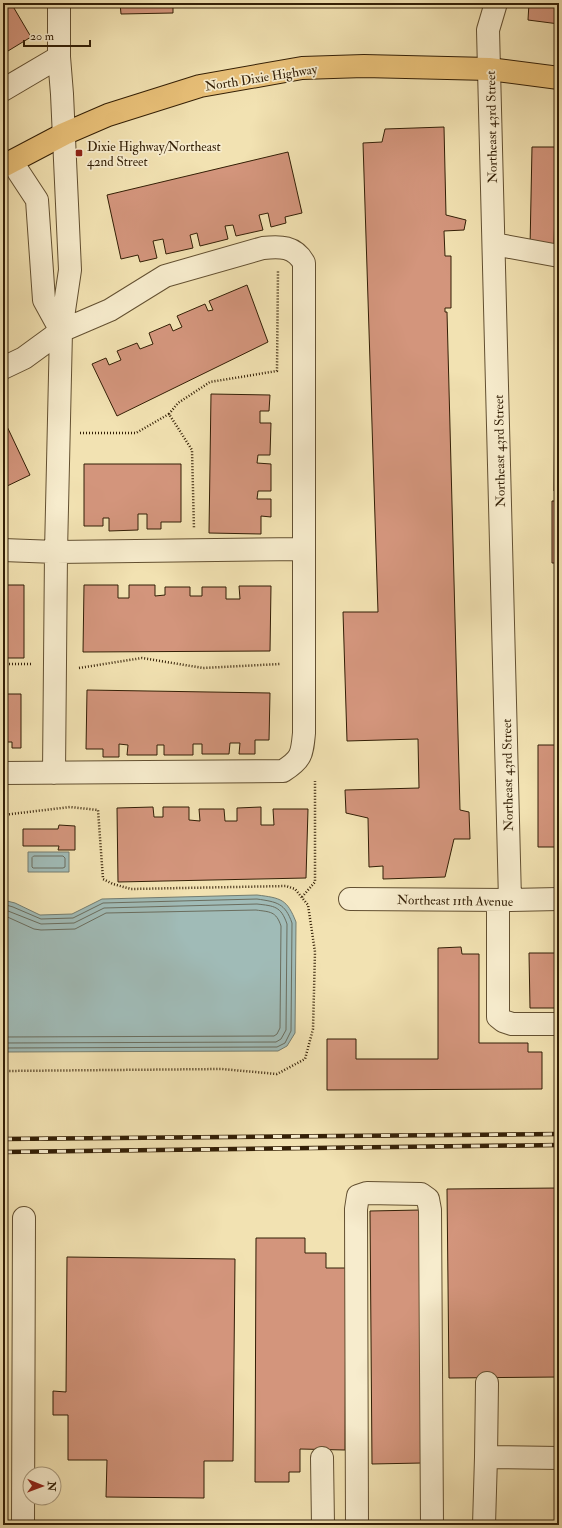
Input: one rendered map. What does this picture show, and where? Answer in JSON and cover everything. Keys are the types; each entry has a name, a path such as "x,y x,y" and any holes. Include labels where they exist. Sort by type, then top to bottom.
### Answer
{"main road":[{"name":"North Dixie Highway","path":"7,164 64,134 108,115 200,86 302,68 364,66 489,68 559,78"}],"street":[{"path":"54,773 60,331 70,270 59,57 59,3"},
{"name":"Northeast 43rd Street","path":"496,3 488,30 494,244 504,900 498,1017 503,1021 512,1024 559,1024"},
{"path":"3,90 59,57"},
{"path":"7,164 37,200 44,300 60,331"},
{"path":"494,244 559,256"},
{"path":"3,368 24,358 60,331 110,310 165,276 263,248 278,247 289,249 300,254 304,263 304,733 302,753 293,764 283,771 3,773"},
{"path":"3,550 56,552 304,549"},
{"name":"Northeast 11th Avenue","path":"350,899 559,899"},
{"path":"357,1525 356,1209 358,1196 366,1193 421,1194 428,1199 430,1210 432,1525"},
{"path":"23,1525 24,1218"},
{"path":"484,1525 487,1383"},
{"path":"486,1457 559,1458"},
{"path":"322,1458 323,1525"}],"path":[{"path":"78,433 136,433 169,414 178,403 210,382 277,371 278,247"},
{"path":"169,414 192,450 195,536"},
{"path":"79,668 142,658 203,668 280,664"},
{"path":"3,664 32,664"},
{"path":"302,897 315,882 315,781"},
{"path":"3,815 70,807 98,810 103,879 113,884 131,889 286,886 295,889 308,905 315,952 313,1029 305,1059 276,1074 222,1069 3,1071"}],"water":[{"path":"28,852 69,852 69,872 28,872"},
{"path":"257,895 272,897 282,901 293,914 296,922 295,1033 287,1046 278,1051 3,1052 3,900 15,903 40,915 72,914 102,899"}],"building":[{"path":"3,3 11,3 31,37 3,54"},
{"path":"120,3 173,3 173,13 121,14"},
{"path":"529,3 559,3 559,24 528,20"},
{"path":"444,127 446,215 466,220 464,230 444,231 445,256 451,256 451,308 445,308 445,312 447,312 460,810 469,812 470,839 454,839 445,877 383,879 383,866 369,867 368,818 346,813 345,790 419,788 418,739 347,741 343,612 378,612 363,143 382,142 385,129"},
{"path":"532,147 559,147 559,207 555,207 554,248 530,248"},
{"path":"288,152 302,213 285,217 286,223 271,227 268,213 259,215 263,230 236,236 233,225 225,226 228,239 200,246 197,233 190,235 193,248 166,254 163,239 153,241 157,258 140,262 138,255 121,259 107,195"},
{"path":"556,281 559,281 559,491 554,491"},
{"path":"247,285 268,342 117,416 92,364 106,358 109,365 121,360 117,351 137,343 140,349 153,344 149,333 170,324 173,331 182,327 177,316 205,304 208,311 213,310 209,301"},
{"path":"211,394 270,395 269,411 260,411 260,423 271,423 270,455 258,455 257,463 271,464 271,491 258,491 257,499 271,499 271,517 261,516 261,534 209,533"},
{"path":"3,418 30,475 3,488"},
{"path":"84,464 181,464 181,522 161,522 161,529 147,529 147,514 138,514 138,530 109,531 109,518 103,518 103,526 84,526"},
{"path":"552,501 559,501 559,563 552,563"},
{"path":"557,571 559,571 559,730 558,730"},
{"path":"3,585 24,585 24,658 3,658"},
{"path":"84,585 118,585 118,598 129,598 129,585 155,585 155,596 165,595 165,587 190,587 190,596 202,596 202,587 226,587 226,599 240,599 239,586 271,586 270,651 83,652"},
{"path":"87,690 270,693 269,740 255,740 255,754 239,754 240,743 230,743 229,754 202,754 202,744 193,744 193,755 164,755 164,745 157,745 157,755 127,755 128,745 119,744 119,757 103,757 103,749 86,749"},
{"path":"3,694 21,694 21,748 12,748 12,742 3,742"},
{"path":"538,745 559,745 559,847 538,847"},
{"path":"153,807 154,817 163,817 163,807 189,807 189,820 200,821 199,809 224,809 225,821 237,821 237,808 261,807 261,825 274,825 273,809 308,809 306,878 118,882 117,808"},
{"path":"59,825 75,826 75,850 58,850 59,846 23,846 23,829 58,829"},
{"path":"461,947 462,954 479,954 479,1043 528,1043 528,1052 542,1052 542,1089 327,1090 327,1039 356,1039 356,1059 438,1059 438,948"},
{"path":"529,953 559,953 559,1008 530,1008"},
{"path":"559,1188 559,1377 449,1378 447,1189"},
{"path":"420,1210 422,1463 372,1464 370,1211"},
{"path":"256,1238 305,1238 305,1253 326,1253 326,1268 346,1268 345,1450 300,1449 300,1472 289,1472 289,1482 255,1482"},
{"path":"67,1257 235,1259 233,1461 204,1461 204,1498 106,1497 107,1460 68,1460 68,1415 53,1415 53,1391 66,1392"}],"railway":[{"path":"3,1139 559,1134"},
{"path":"3,1152 559,1145"}],"place":[{"name":"Dixie Highway/Northeast 42nd Street","path":"79,153"}]}
